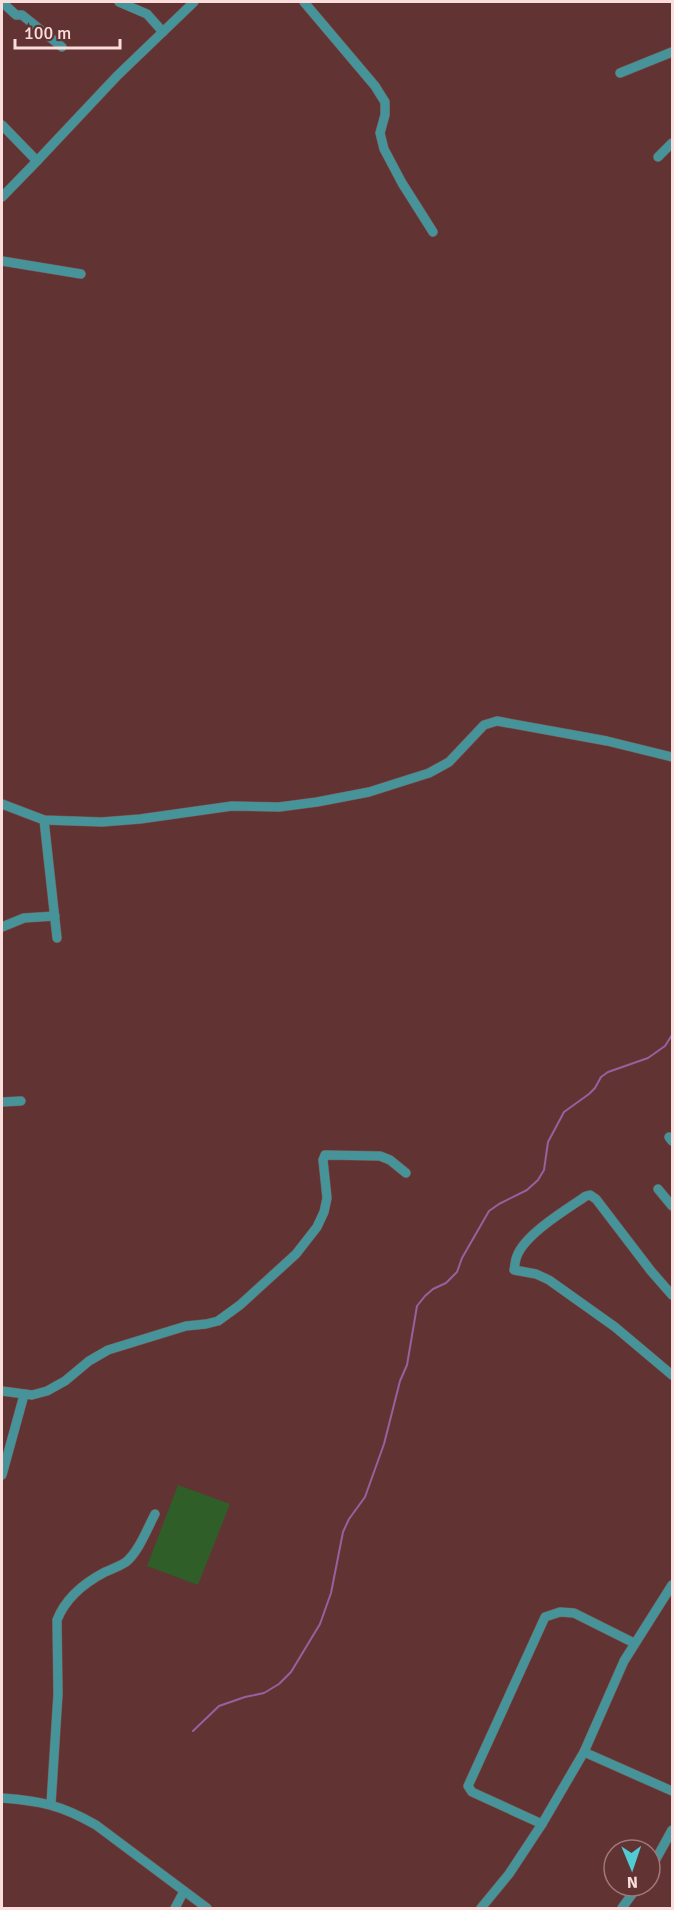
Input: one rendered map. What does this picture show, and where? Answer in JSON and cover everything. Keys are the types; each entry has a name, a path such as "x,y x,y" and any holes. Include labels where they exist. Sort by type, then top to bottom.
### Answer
{"street":[{"path":"2,2 16,15 22,15 62,47"},
{"path":"119,2 147,14 163,32"},
{"path":"2,197 117,76 194,2"},
{"path":"304,2 375,86 385,102 385,115 380,133 384,150 433,232"},
{"path":"620,73 672,52"},
{"path":"2,125 37,162"},
{"path":"658,157 672,143"},
{"path":"2,261 81,274"},
{"path":"2,804 44,820 102,822 232,806 279,807 317,802 369,792 429,773 448,762 484,725 497,721 607,741 672,757"},
{"path":"44,820 57,938"},
{"path":"2,927 24,918 54,916"},
{"path":"2,1102 21,1101"},
{"path":"2,1391 32,1395 47,1391 65,1381 89,1360 108,1350 186,1326 218,1321 240,1305 296,1254 317,1227 324,1212 327,1197 323,1160 325,1155 380,1156 390,1160 406,1173"},
{"path":"658,1189 672,1206"},
{"path":"672,1295 596,1199 590,1195 543,1226 523,1246 517,1256 514,1270 536,1274 549,1280 615,1327 672,1375"},
{"path":"2,1475 24,1395"},
{"path":"51,1804 58,1694 57,1620 61,1608 77,1590 93,1578 125,1562 134,1552 155,1514"},
{"path":"481,1908 509,1874 542,1824 584,1752 624,1661 672,1585"},
{"path":"542,1824 472,1792 468,1786 545,1617 560,1612 574,1613 634,1643"},
{"path":"584,1752 672,1791"},
{"path":"2,1798 51,1804 80,1815 207,1908"},
{"path":"662,1848 672,1830"},
{"path":"175,1908 184,1891"}],"green space":[{"path":"178,1485 230,1504 198,1585 147,1566"}],"waterway":[{"path":"193,1731 219,1706 264,1693 279,1684 291,1672 320,1624 331,1593 343,1532 349,1519 365,1497 384,1444 400,1381 407,1365 417,1306 433,1289 446,1283 457,1272 462,1258 489,1211 527,1190 538,1180 544,1170 548,1142 564,1112 589,1094 601,1077 608,1072 648,1058 665,1046 672,1035"}]}
